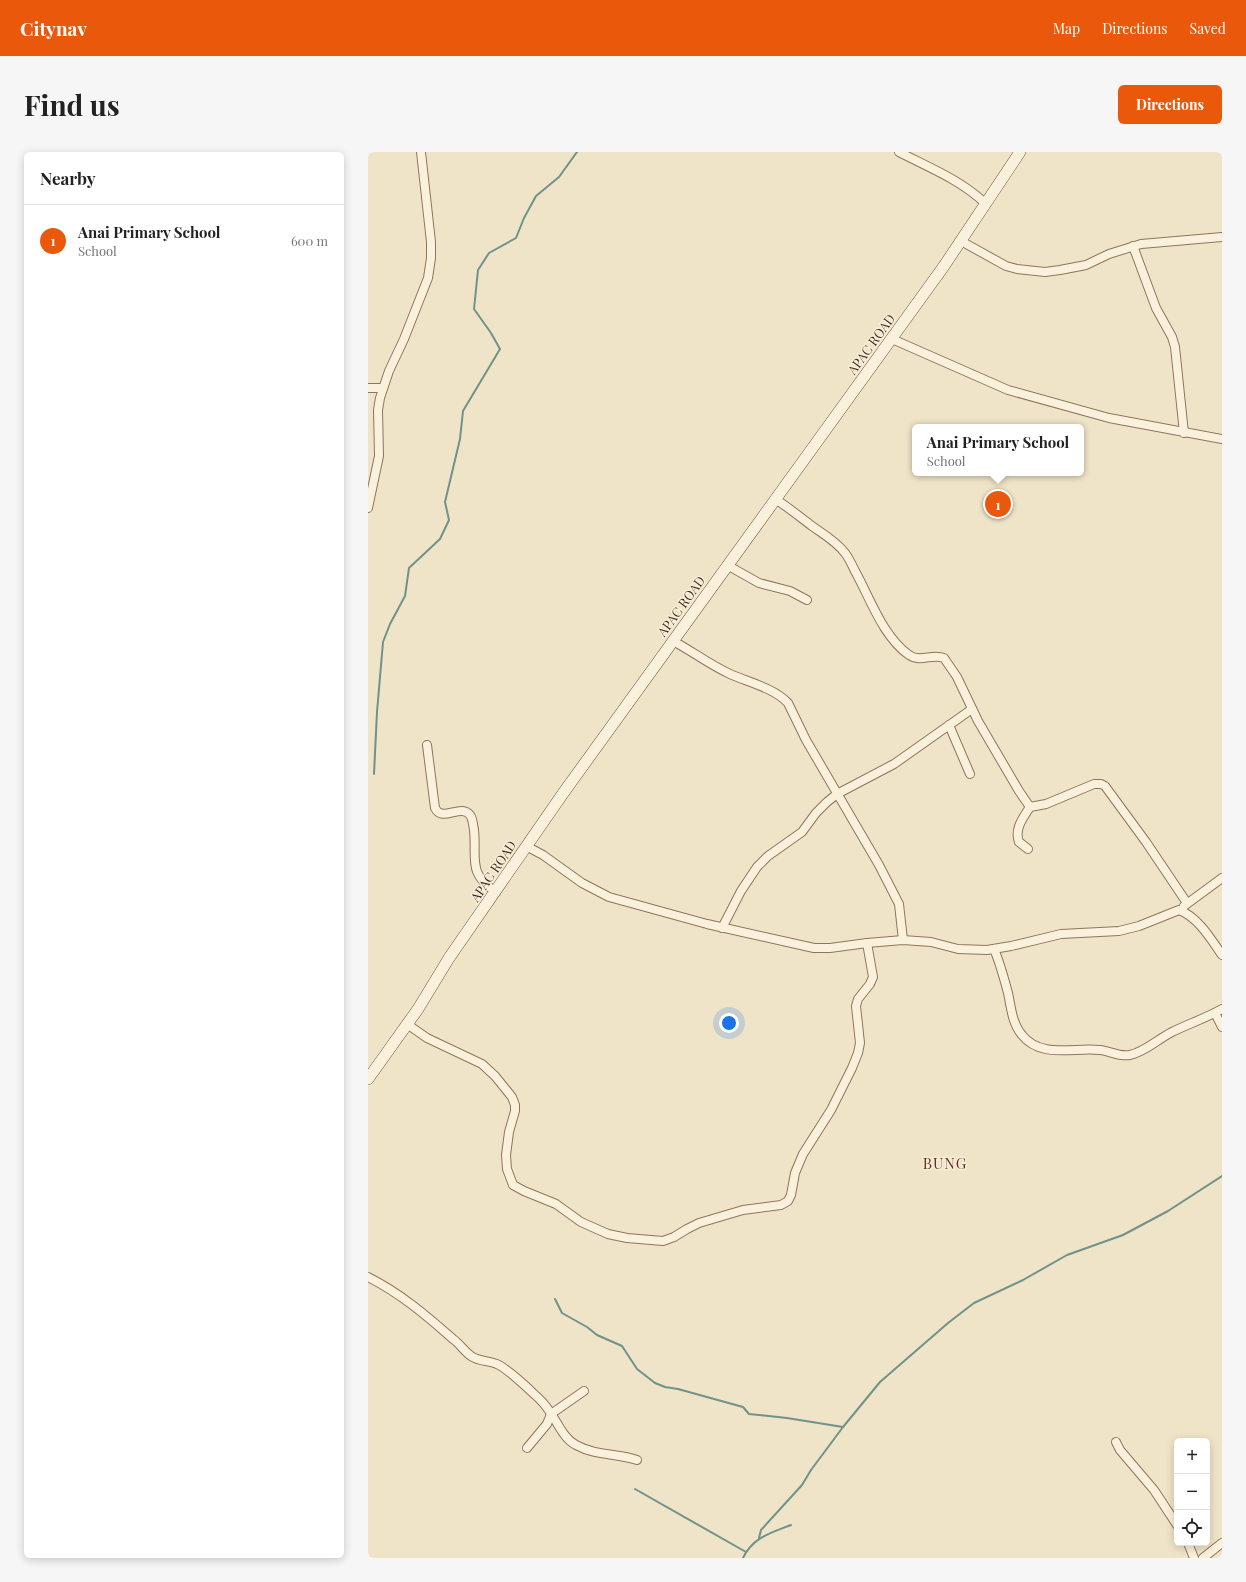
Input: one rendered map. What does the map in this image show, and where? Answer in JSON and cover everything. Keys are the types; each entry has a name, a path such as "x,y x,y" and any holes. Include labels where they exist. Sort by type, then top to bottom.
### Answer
{"main road":[{"name":"APAC ROAD","path":"370,1072 407,1024 526,846 727,565 749,537 892,339 961,241 1020,152"}],"street":[{"path":"368,508 379,456 378,410 383,388 389,371 423,295 428,278 431,258 431,242 421,152"},
{"path":"899,152 970,189 985,203"},
{"path":"961,241 1006,266 1017,269 1045,272 1086,265 1109,254 1132,246 1222,237"},
{"path":"1132,246 1156,308 1174,342 1177,355 1184,433"},
{"path":"892,339 1008,390 1109,418 1222,439"},
{"path":"368,388 383,388"},
{"path":"775,499 834,541 846,553 879,618 891,636 910,655 918,659 934,656 944,658 957,677 972,709 1019,791 1030,807"},
{"path":"727,565 759,583 790,591 807,600"},
{"path":"673,641 730,674 758,684 784,699 793,710 800,729 879,866 899,904 903,940"},
{"path":"722,928 741,891 757,867 768,856 802,832 816,813 837,794 894,764 933,738 972,709"},
{"path":"949,725 970,774"},
{"path":"427,745 435,808 440,814 461,811 467,812 470,815 473,820 475,866 478,877 481,882 496,892"},
{"path":"1028,849 1019,842 1017,832 1030,807 1046,804 1094,784 1101,784 1105,786 1146,842 1188,903"},
{"path":"526,846 543,855 596,891 609,897 722,928 814,948 903,940 931,942 958,949 994,949 1061,934 1119,931 1140,926 1179,910 1222,878"},
{"path":"1179,910 1186,912 1201,927 1222,955"},
{"path":"407,1024 427,1038 482,1064 495,1076 512,1097 515,1105 515,1111 509,1132 506,1155 507,1169 513,1185 556,1204 581,1222 608,1234 627,1238 663,1240 674,1237 699,1223 743,1210 781,1205 788,1201 791,1195 794,1177 803,1154 830,1110 852,1068 858,1053 860,1043 856,1006 858,999 870,984 873,977 868,943"},
{"path":"994,949 1007,991 1014,1021 1022,1035 1029,1043 1049,1050 1100,1050 1128,1056 1140,1052 1172,1032 1218,1011 1222,1027"},
{"path":"368,1277 384,1285 412,1304 470,1355 479,1360 494,1363 504,1368 535,1394 551,1414 567,1439 575,1445 598,1454 637,1460"},
{"path":"527,1448 532,1440 543,1431 548,1424 551,1414 584,1391"},
{"path":"1116,1442 1120,1450 1154,1490 1174,1520"},
{"path":"1203,1558 1222,1543"},
{"path":"1189,1546 1194,1558"}],"waterway":[{"path":"374,774 377,712 383,642 390,624 405,596 409,568 440,539 449,520 445,502 460,439 463,411 500,349 474,309 478,270 489,253 516,238 524,218 536,196 559,177 577,152"},
{"path":"843,1427 880,1382 948,1323 974,1303 1023,1280 1067,1255 1123,1235 1168,1211 1222,1176"},
{"path":"555,1299 562,1313 587,1327 597,1335 622,1346 637,1369 655,1383 665,1387 678,1389 743,1407 749,1414 787,1418 843,1427 811,1470 802,1485 761,1530 759,1538"},
{"path":"635,1489 746,1552"},
{"path":"743,1558 757,1540 791,1525"}],"place":[{"name":"Anai Primary School","path":"998,504"}],"district":[{"name":"BUNG","path":"945,1164"}]}
